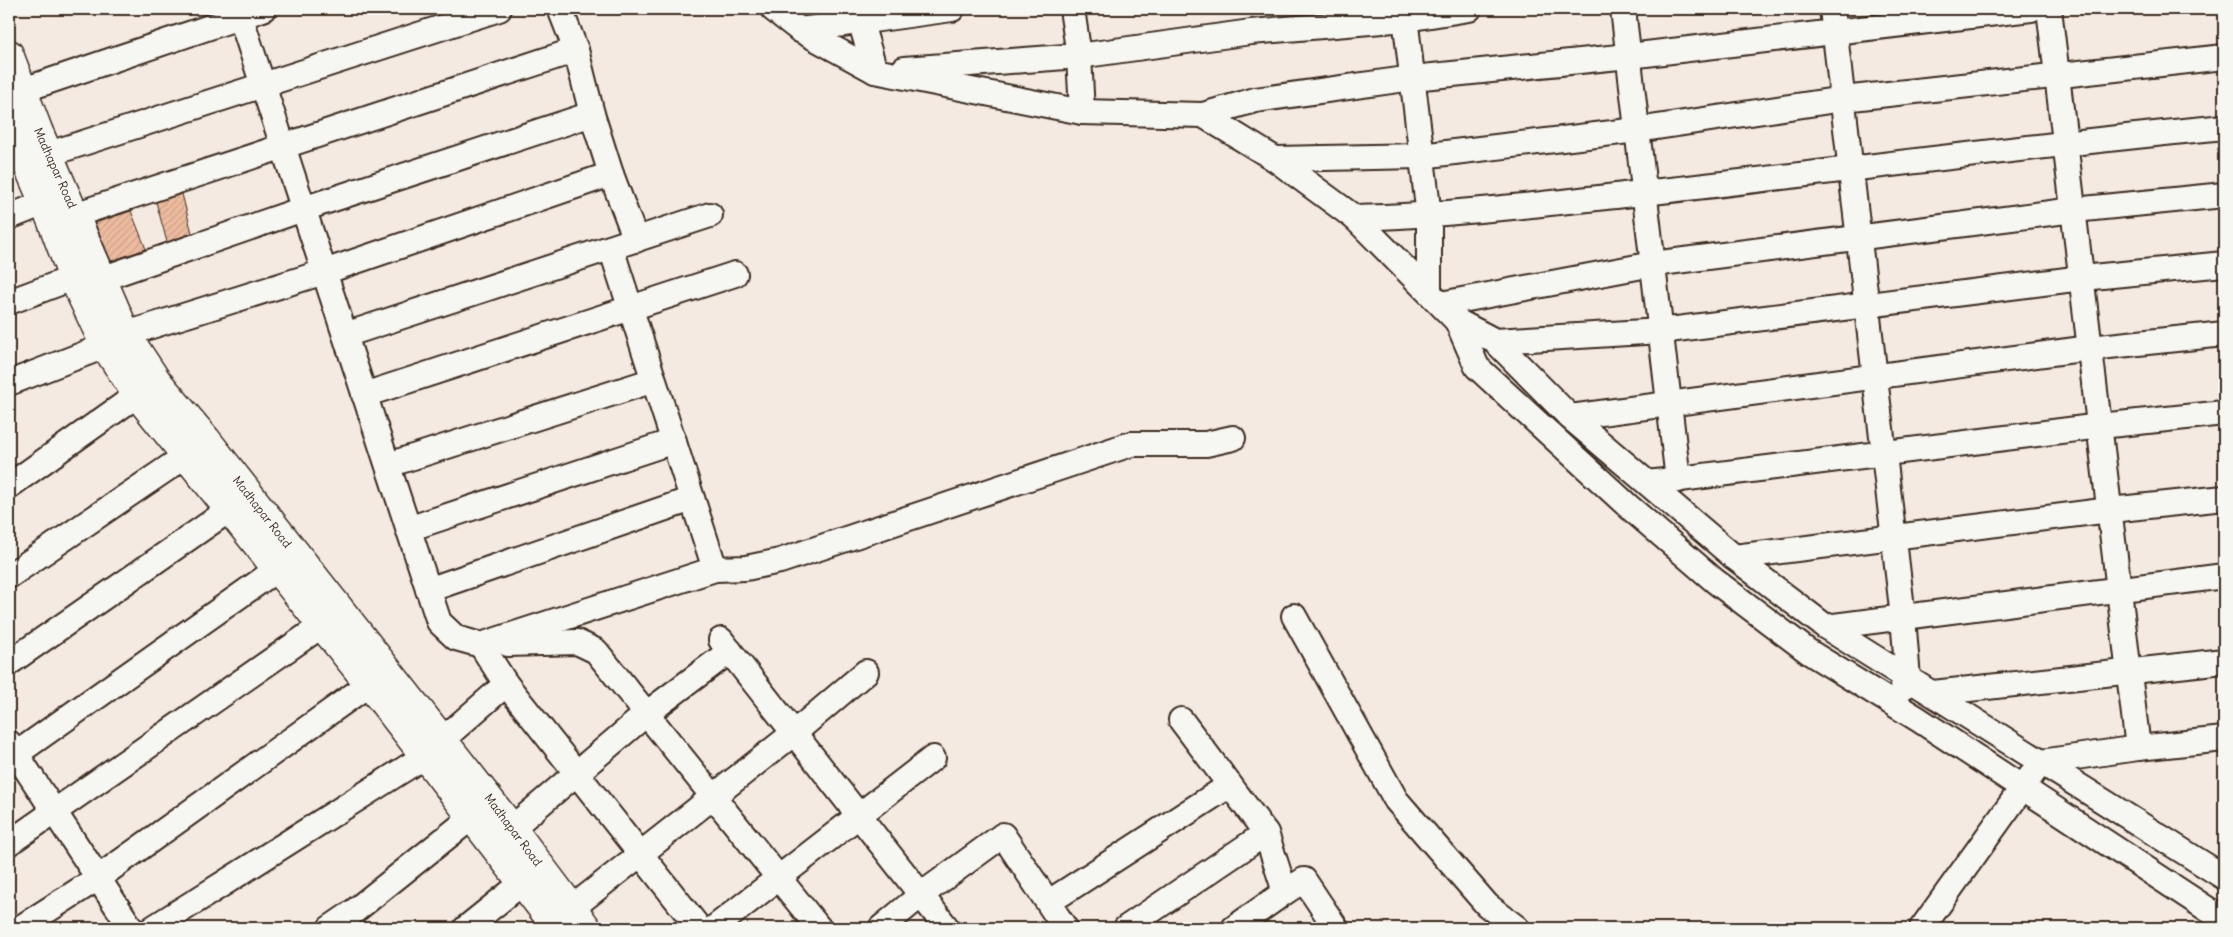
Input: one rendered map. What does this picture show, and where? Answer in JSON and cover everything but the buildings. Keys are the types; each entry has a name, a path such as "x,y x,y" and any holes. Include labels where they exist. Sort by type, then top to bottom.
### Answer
{"main road":[{"name":"Madhapar Road","path":"9,54 48,154 57,213 73,278 115,340 157,381 206,440 434,748 472,817 522,883 572,921"},
{"name":"Madhapar Road","path":"9,122 57,213 101,279 115,340 137,395 369,684 512,828 572,921"}],"street":[{"path":"23,90 239,13 263,9"},
{"path":"48,154 499,9"},
{"path":"560,9 576,50 592,114 611,174 636,240"},
{"path":"773,9 800,30 875,71 1082,112 1203,115 1255,100 1413,78 1629,56 1833,20 2032,9"},
{"path":"800,30 859,14 952,9"},
{"path":"1072,9 1079,56 1082,112"},
{"path":"875,71 1079,56 1251,32 1405,14 1469,9"},
{"path":"1623,9 1678,480"},
{"path":"2049,9 2138,748"},
{"path":"239,13 284,144 303,209 439,622 456,638 481,645 577,642 596,651 819,928"},
{"path":"859,14 875,71"},
{"path":"1405,14 1429,216 1442,306 1477,367 1628,506 1716,581 1809,652 1892,705 1918,719 2224,920"},
{"path":"1833,20 1903,617 1908,679 1892,705"},
{"path":"9,217 57,213 284,144 576,50"},
{"path":"1275,159 1422,156 1637,130 1842,99 2224,57"},
{"path":"101,279 303,209 592,114"},
{"path":"1203,115 1275,159 1354,218 1442,306 1495,341 1570,417 1734,557 1826,627 2224,877"},
{"path":"1354,218 1429,216 1850,170 2066,142 2224,127"},
{"path":"9,383 115,340 324,272 611,174"},
{"path":"1442,306 1653,264 2074,210 2224,195"},
{"path":"345,335 710,215"},
{"path":"611,248 715,569"},
{"path":"1495,341 1661,330 1866,307 2082,278 2224,264"},
{"path":"364,395 735,274"},
{"path":"9,302 73,278"},
{"path":"1570,417 2090,348 2224,334"},
{"path":"388,466 654,380"},
{"path":"9,486 137,395"},
{"path":"1648,483 1884,455 2100,426 2224,413"},
{"path":"481,645 715,569 746,568 780,561 1131,444 1206,444 1233,438"},
{"path":"408,529 674,441"},
{"path":"9,576 187,455"},
{"path":"1734,557 1894,539 2110,510 2224,498"},
{"path":"428,590 692,499"},
{"path":"9,663 229,510"},
{"path":"131,928 11,752 276,570"},
{"path":"1826,627 2224,576"},
{"path":"1294,616 1396,800 1487,906 1517,928"},
{"path":"9,843 321,626"},
{"path":"481,645 506,684 700,928"},
{"path":"512,828 726,646 947,928"},
{"path":"1933,693 2224,661"},
{"path":"572,921 640,853 794,733 866,672"},
{"path":"20,928 98,878 369,684"},
{"path":"154,928 434,748 506,684"},
{"path":"1181,720 1266,834 1285,892"},
{"path":"1922,928 2041,762 2138,748 2224,739"},
{"path":"714,928 933,758"},
{"path":"881,928 921,895 1003,835 1057,920 1230,785"},
{"path":"330,928 358,921 472,817"},
{"path":"1126,928 1266,834"},
{"path":"1234,928 1304,880 1336,928"},
{"path":"466,928 522,883"}]}
